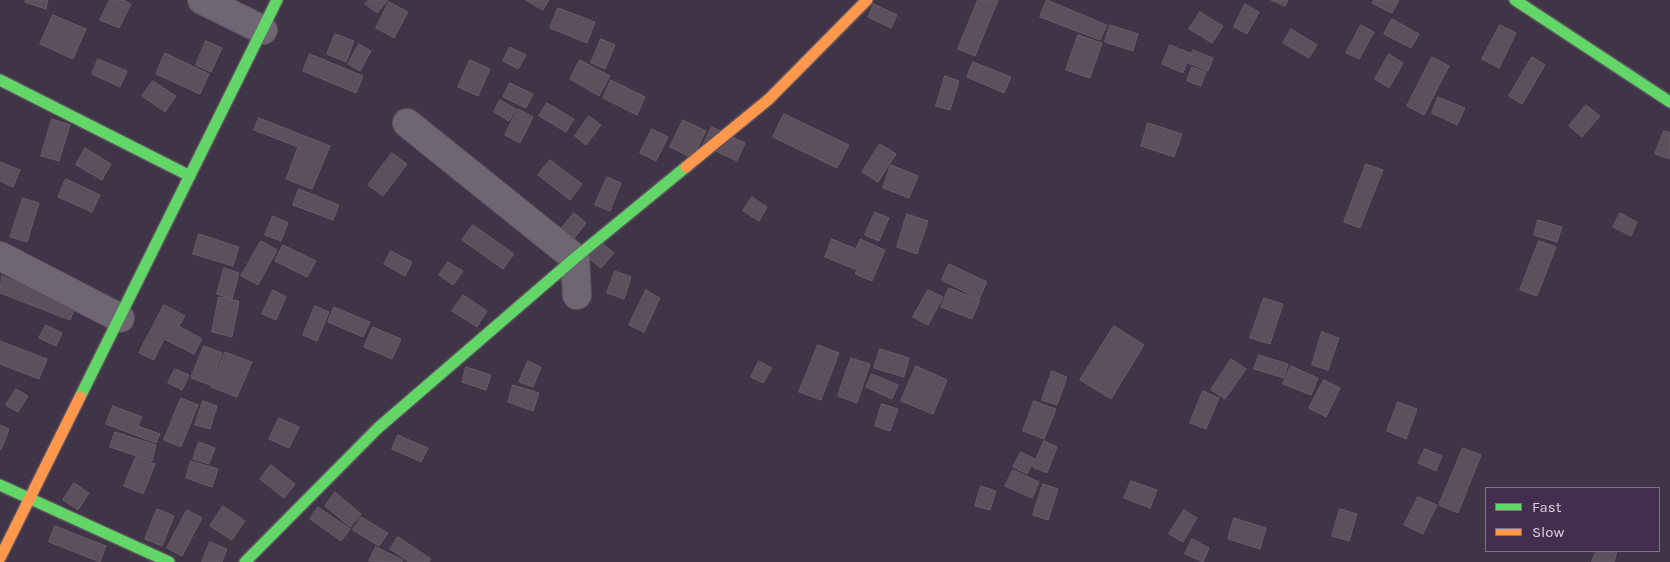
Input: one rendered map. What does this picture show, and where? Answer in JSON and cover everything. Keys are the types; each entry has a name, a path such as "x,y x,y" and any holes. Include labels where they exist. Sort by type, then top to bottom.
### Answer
{"street":[{"path":"202,0 263,30"},
{"path":"0,558 278,0"},
{"path":"245,562 378,428 575,258 769,99 867,0"},
{"path":"1514,0 1670,102"},
{"path":"0,80 190,176"},
{"path":"407,124 575,258 577,295"},
{"path":"0,256 120,318"},
{"path":"0,485 169,562"}],"building":[{"path":"26,0 48,0 46,9 25,2"},
{"path":"110,0 123,0 131,4 119,28 100,20"},
{"path":"369,0 388,0 377,13 365,4"},
{"path":"526,0 549,0 543,10"},
{"path":"978,0 998,0 975,56 958,49"},
{"path":"1047,0 1107,25 1100,40 1040,17"},
{"path":"1271,0 1288,0 1285,6"},
{"path":"1374,0 1399,0 1392,13 1372,3"},
{"path":"389,2 408,12 394,38 376,28"},
{"path":"874,4 897,15 891,28 868,17"},
{"path":"1245,4 1259,12 1247,34 1234,27"},
{"path":"558,8 595,22 587,43 550,28"},
{"path":"1200,12 1223,26 1212,43 1189,29"},
{"path":"53,15 86,29 73,59 40,44"},
{"path":"1392,19 1419,34 1411,48 1384,34"},
{"path":"1110,25 1138,34 1133,51 1105,42"},
{"path":"1361,25 1374,32 1359,59 1346,53"},
{"path":"1500,25 1516,33 1499,68 1482,59"},
{"path":"1291,29 1317,45 1309,58 1283,43"},
{"path":"335,34 354,41 346,62 327,54"},
{"path":"1078,35 1102,43 1090,78 1066,70"},
{"path":"601,39 615,45 605,69 591,63"},
{"path":"206,41 222,48 211,72 196,65"},
{"path":"359,44 371,51 360,71 348,64"},
{"path":"1170,45 1190,53 1183,73 1162,64"},
{"path":"510,47 526,55 518,69 503,61"},
{"path":"1193,50 1213,58 1208,71 1188,63"},
{"path":"165,53 209,74 200,94 156,74"},
{"path":"310,54 363,76 356,93 303,71"},
{"path":"1389,54 1403,63 1389,88 1375,79"},
{"path":"1432,57 1449,66 1424,115 1407,106"},
{"path":"1532,57 1545,65 1522,104 1509,96"},
{"path":"98,59 127,71 120,87 92,74"},
{"path":"470,60 490,69 478,96 458,87"},
{"path":"580,60 610,76 599,96 570,79"},
{"path":"973,62 1011,77 1004,93 967,77"},
{"path":"1192,67 1206,72 1201,86 1187,81"},
{"path":"945,76 959,81 950,110 936,106"},
{"path":"611,80 645,97 637,115 603,98"},
{"path":"153,81 176,96 165,112 142,96"},
{"path":"510,83 533,94 526,108 503,97"},
{"path":"1438,97 1465,108 1457,125 1432,113"},
{"path":"500,100 516,109 509,121 494,112"},
{"path":"547,103 574,119 566,132 539,116"},
{"path":"1586,105 1600,116 1582,137 1569,126"},
{"path":"518,109 533,117 520,143 505,135"},
{"path":"784,114 849,145 837,168 773,137"},
{"path":"589,116 601,125 586,145 575,136"},
{"path":"259,118 330,146 312,189 286,179 298,147 254,130"},
{"path":"52,119 70,125 59,161 41,156"},
{"path":"683,120 706,131 692,158 670,147"},
{"path":"1148,123 1182,134 1174,157 1141,146"},
{"path":"712,127 745,143 737,161 703,145"},
{"path":"652,129 668,137 656,161 640,153"},
{"path":"1664,131 1670,133 1670,159 1655,154"},
{"path":"880,144 896,154 878,182 862,172"},
{"path":"85,148 111,164 102,180 76,165"},
{"path":"392,153 407,164 383,196 368,185"},
{"path":"550,160 582,184 570,200 538,175"},
{"path":"0,162 20,170 13,187 0,181"},
{"path":"1366,164 1383,170 1360,228 1344,222"},
{"path":"891,165 918,176 909,198 883,188"},
{"path":"607,177 621,183 610,211 595,205"},
{"path":"66,179 100,195 92,212 58,197"},
{"path":"299,189 339,205 333,220 293,205"},
{"path":"752,197 767,207 759,221 743,211"},
{"path":"23,198 39,203 27,242 10,237"},
{"path":"875,212 889,218 879,241 865,235"},
{"path":"574,213 586,223 569,245 557,234"},
{"path":"1620,213 1637,222 1631,236 1613,227"},
{"path":"907,214 928,221 917,254 897,247"},
{"path":"273,216 288,223 281,241 265,235"},
{"path":"1538,220 1562,227 1557,242 1534,235"},
{"path":"473,225 514,254 503,269 462,240"},
{"path":"199,234 239,247 233,266 193,254"},
{"path":"832,239 856,249 860,239 885,250 872,281 855,274 857,270 825,257"},
{"path":"598,240 614,253 601,268 585,255"},
{"path":"261,241 277,250 258,285 241,276"},
{"path":"1539,241 1556,247 1537,296 1520,290"},
{"path":"283,245 316,261 307,277 275,261"},
{"path":"391,251 412,262 405,276 384,264"},
{"path":"448,262 463,271 453,285 439,275"},
{"path":"949,264 987,282 979,299 942,280"},
{"path":"224,268 239,273 232,299 217,294"},
{"path":"615,271 631,277 624,299 607,293"},
{"path":"2,276 76,305 70,320 0,293"},
{"path":"949,288 980,300 972,319 941,307"},
{"path":"273,290 286,297 276,320 262,314"},
{"path":"646,290 660,298 644,332 629,325"},
{"path":"928,290 943,297 928,325 913,317"},
{"path":"463,295 487,311 477,327 452,311"},
{"path":"219,297 239,301 232,337 212,332"},
{"path":"1264,298 1283,304 1270,344 1250,338"},
{"path":"164,305 185,316 179,326 202,339 194,354 164,339 154,360 139,353"},
{"path":"315,306 329,312 317,341 303,335"},
{"path":"334,307 370,322 363,337 328,322"},
{"path":"46,325 62,333 56,346 39,338"},
{"path":"1114,326 1144,345 1111,399 1080,380"},
{"path":"373,327 401,339 392,359 364,347"},
{"path":"1322,332 1339,338 1328,370 1312,365"},
{"path":"0,341 47,359 39,379 0,364"},
{"path":"818,345 839,353 821,400 799,392"},
{"path":"204,346 222,353 210,385 191,378"},
{"path":"880,349 909,358 904,377 874,368"},
{"path":"225,352 252,362 237,397 211,387"},
{"path":"1259,355 1288,364 1284,378 1254,369"},
{"path":"851,358 870,364 857,403 838,396"},
{"path":"1231,359 1246,369 1225,399 1211,390"},
{"path":"528,361 541,367 533,387 519,382"},
{"path":"759,361 772,368 763,383 751,377"},
{"path":"916,366 947,380 933,414 901,401"},
{"path":"1291,366 1318,378 1311,395 1283,384"},
{"path":"466,367 491,375 486,390 462,382"},
{"path":"175,369 189,375 182,390 168,383"},
{"path":"1052,371 1067,377 1057,405 1042,400"},
{"path":"872,374 898,385 892,399 866,387"},
{"path":"1324,380 1340,388 1326,417 1309,408"},
{"path":"513,385 539,393 533,411 508,402"},
{"path":"16,389 28,396 18,412 6,405"},
{"path":"1203,391 1219,398 1206,429 1190,423"},
{"path":"181,398 198,405 181,447 164,440"},
{"path":"203,401 217,406 210,429 195,425"},
{"path":"1034,401 1056,409 1044,439 1023,431"},
{"path":"1398,402 1417,409 1406,439 1387,431"},
{"path":"882,404 898,409 890,431 875,426"},
{"path":"113,406 142,417 138,426 160,434 156,443 106,424"},
{"path":"279,418 299,427 289,448 269,439"},
{"path":"0,425 9,429 1,450 0,449"},
{"path":"115,432 156,445 152,461 110,447"},
{"path":"398,435 428,448 421,462 392,449"},
{"path":"1044,441 1057,447 1047,473 1033,467"},
{"path":"199,442 215,448 209,464 193,459"},
{"path":"1463,448 1481,455 1458,513 1439,505"},
{"path":"1425,449 1442,456 1436,471 1418,463"},
{"path":"1021,452 1035,459 1027,474 1013,467"},
{"path":"136,457 155,464 143,494 124,486"},
{"path":"191,461 218,469 212,487 186,478"},
{"path":"271,465 295,484 284,498 260,479"},
{"path":"1013,470 1039,482 1032,498 1005,486"},
{"path":"1131,481 1157,490 1150,508 1124,498"},
{"path":"74,483 89,493 78,510 63,500"},
{"path":"1043,484 1058,489 1048,520 1033,515"},
{"path":"981,486 996,491 990,510 975,506"},
{"path":"335,492 361,514 350,527 325,506"},
{"path":"1418,497 1437,505 1423,534 1404,525"},
{"path":"223,506 245,521 232,540 210,526"},
{"path":"318,507 350,529 341,541 310,519"},
{"path":"157,509 174,516 162,546 145,539"},
{"path":"1340,509 1357,514 1349,541 1332,536"},
{"path":"187,510 202,518 182,556 167,548"},
{"path":"1184,510 1197,518 1183,542 1169,534"},
{"path":"361,517 388,533 379,546 353,530"},
{"path":"1234,518 1266,528 1260,549 1228,539"},
{"path":"55,526 106,546 100,562 49,542"},
{"path":"398,537 431,559 429,562 409,562 390,549"},
{"path":"1192,539 1209,548 1203,562 1185,554"},
{"path":"210,542 227,549 222,562 202,562"},
{"path":"376,547 403,560 402,562 369,561"},
{"path":"1596,552 1617,552 1614,562 1592,562"}],"traffic: fast":[{"path":"80,397 277,0"},
{"path":"1515,0 1670,102"},
{"path":"0,80 190,176"},
{"path":"245,562 378,428 575,258 686,167"},
{"path":"0,485 169,562"}],"traffic: slow":[{"path":"686,167 769,99 867,0"},
{"path":"0,558 80,397"}]}
